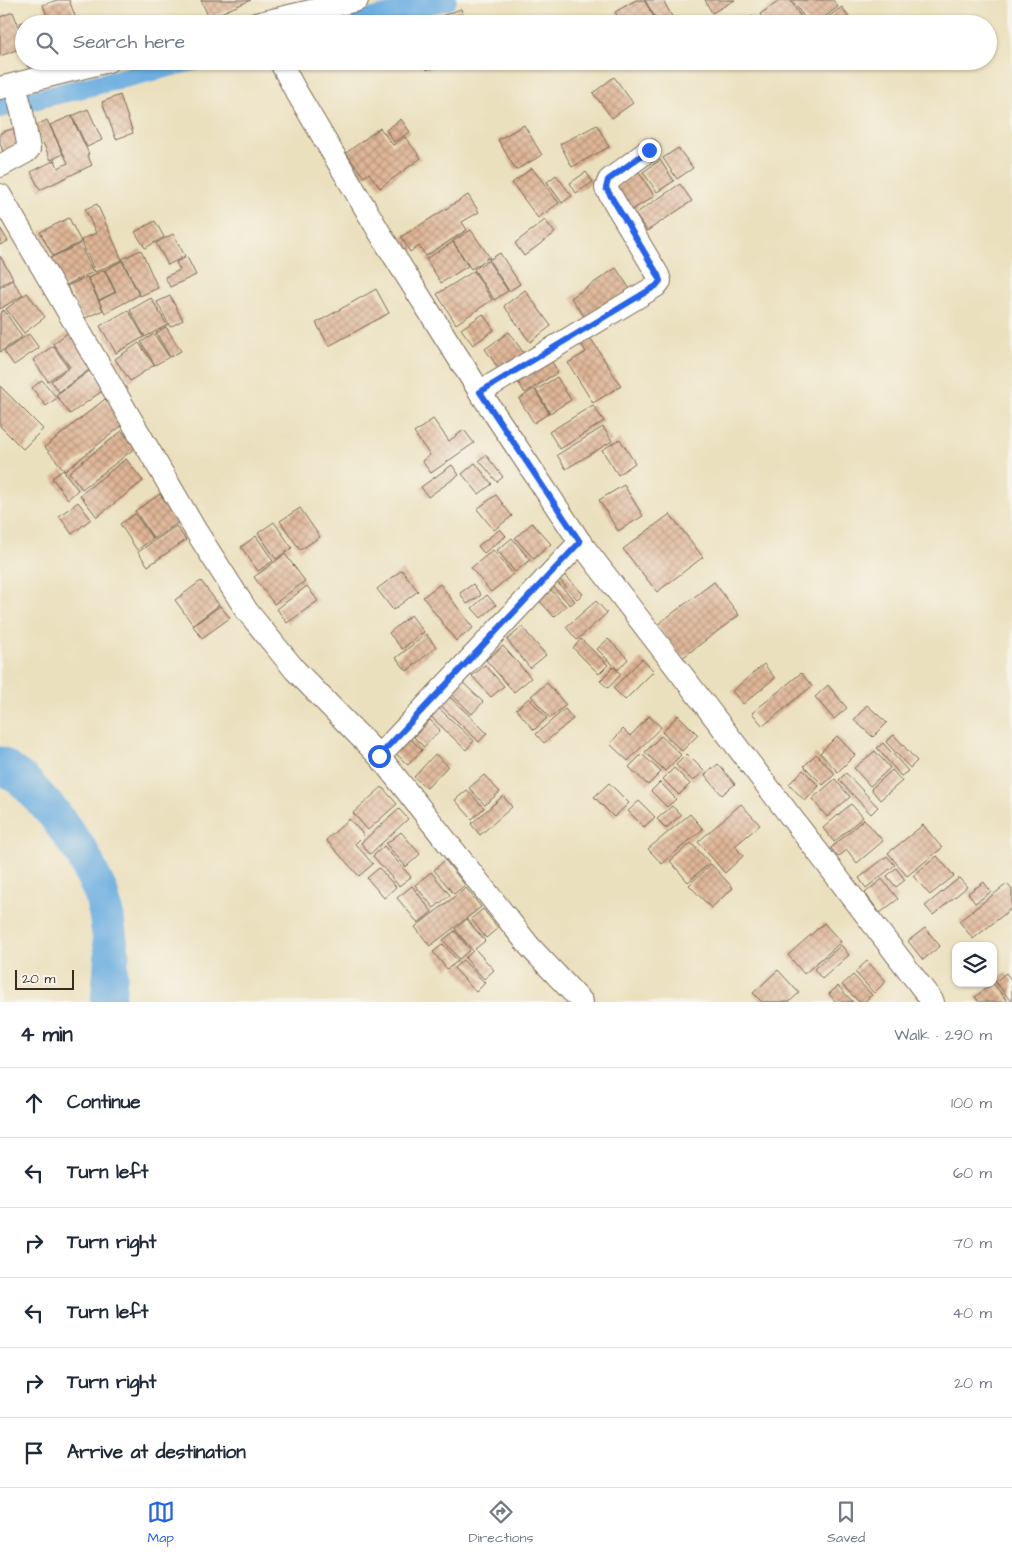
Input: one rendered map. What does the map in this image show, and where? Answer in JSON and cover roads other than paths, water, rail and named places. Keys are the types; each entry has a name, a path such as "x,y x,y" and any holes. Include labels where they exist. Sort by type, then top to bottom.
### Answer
{"street":[{"path":"294,15 357,0"},
{"path":"0,166 29,149 14,94 82,70"},
{"path":"285,70 384,240 480,392 580,542 933,1002"},
{"path":"480,392 656,286 660,281 606,188 608,180 649,150"},
{"path":"0,195 196,531 247,611 295,670 379,756 530,947 582,1002"},
{"path":"379,756 580,542"}],"waterway":[{"path":"386,15 447,0"},
{"path":"0,108 157,70"},
{"path":"0,764 25,782 55,815 82,853 101,893 112,953 108,1002"}]}
